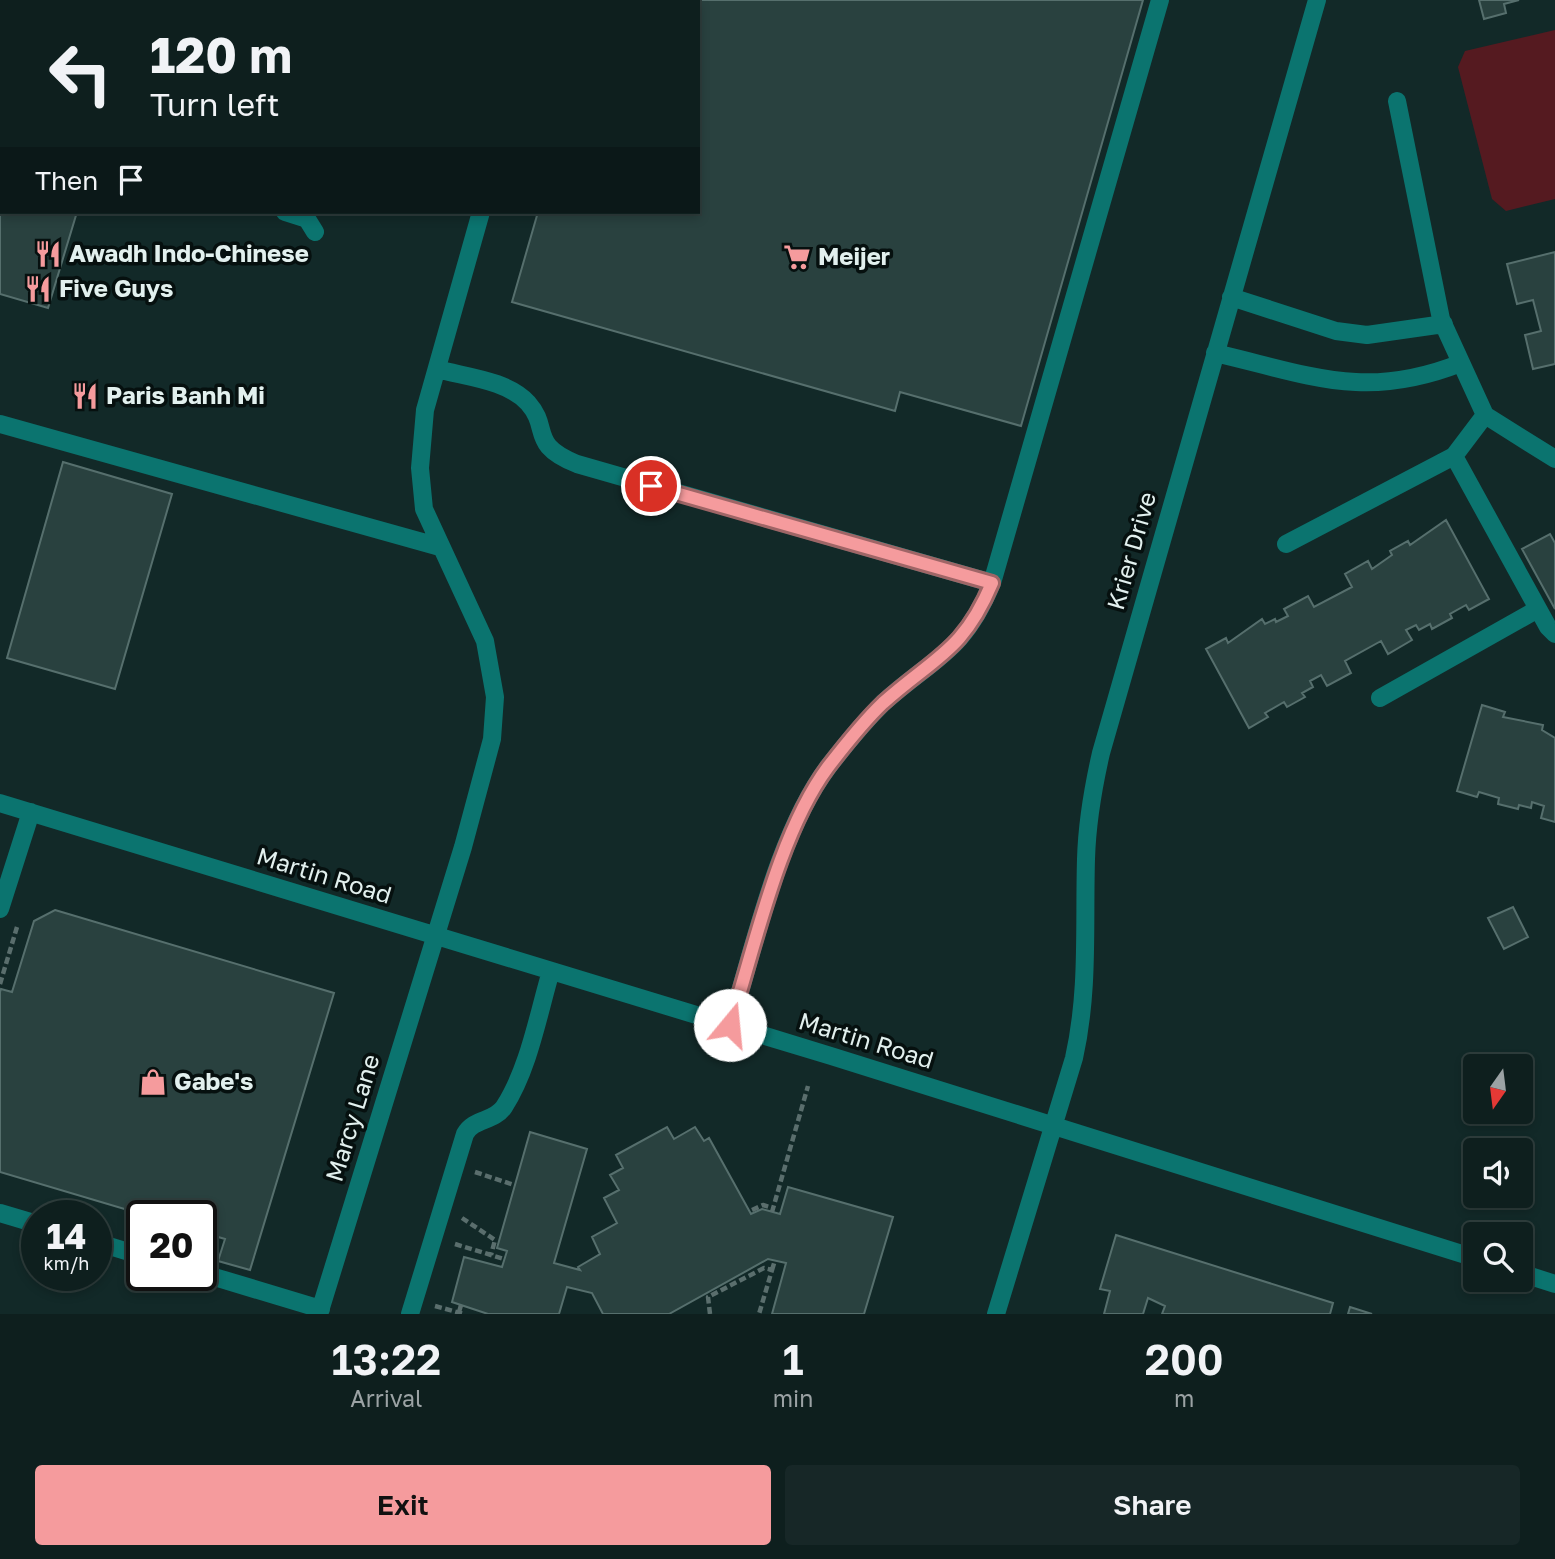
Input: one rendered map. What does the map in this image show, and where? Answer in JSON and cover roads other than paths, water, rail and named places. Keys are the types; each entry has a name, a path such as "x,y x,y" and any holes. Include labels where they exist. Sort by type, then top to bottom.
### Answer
{"street":[{"path":"730,1025 789,838 811,792 864,722 947,654 964,635 992,583 1160,0"},
{"name":"Krier Drive","path":"996,1314 1074,1058 1083,1013 1087,952 1086,848 1098,767 1317,0"},
{"path":"1397,101 1442,321 1485,415 1555,459"},
{"path":"291,214 307,219 315,232"},
{"name":"Marcy Lane","path":"320,1312 488,756 495,716 493,679 485,641 440,547 421,496 420,468 422,424 480,214"},
{"path":"1231,297 1309,323 1357,333 1395,333 1442,321"},
{"path":"1215,353 1354,385 1412,380 1461,363"},
{"path":"437,369 512,390 531,408 548,447 577,464 992,583"},
{"path":"1286,544 1454,456 1485,415"},
{"path":"0,424 440,547"},
{"path":"1454,456 1538,609 1555,634"},
{"path":"1380,698 1538,609"},
{"name":"Martin Road","path":"0,803 730,1025 1463,1254"},
{"path":"0,909 31,813"},
{"path":"410,1314 468,1128 498,1114 511,1091 551,971"},
{"path":"0,1213 21,1219"},
{"path":"1533,1277 1555,1284"},
{"path":"217,1278 320,1312"}],"place":[{"name":"Awadh Indo-Chinese","path":"48,254"},
{"name":"Meijer","path":"797,257"},
{"name":"Five Guys","path":"38,289"},
{"name":"Paris Banh Mi","path":"85,396"},
{"name":"Gabe's","path":"153,1082"}]}
